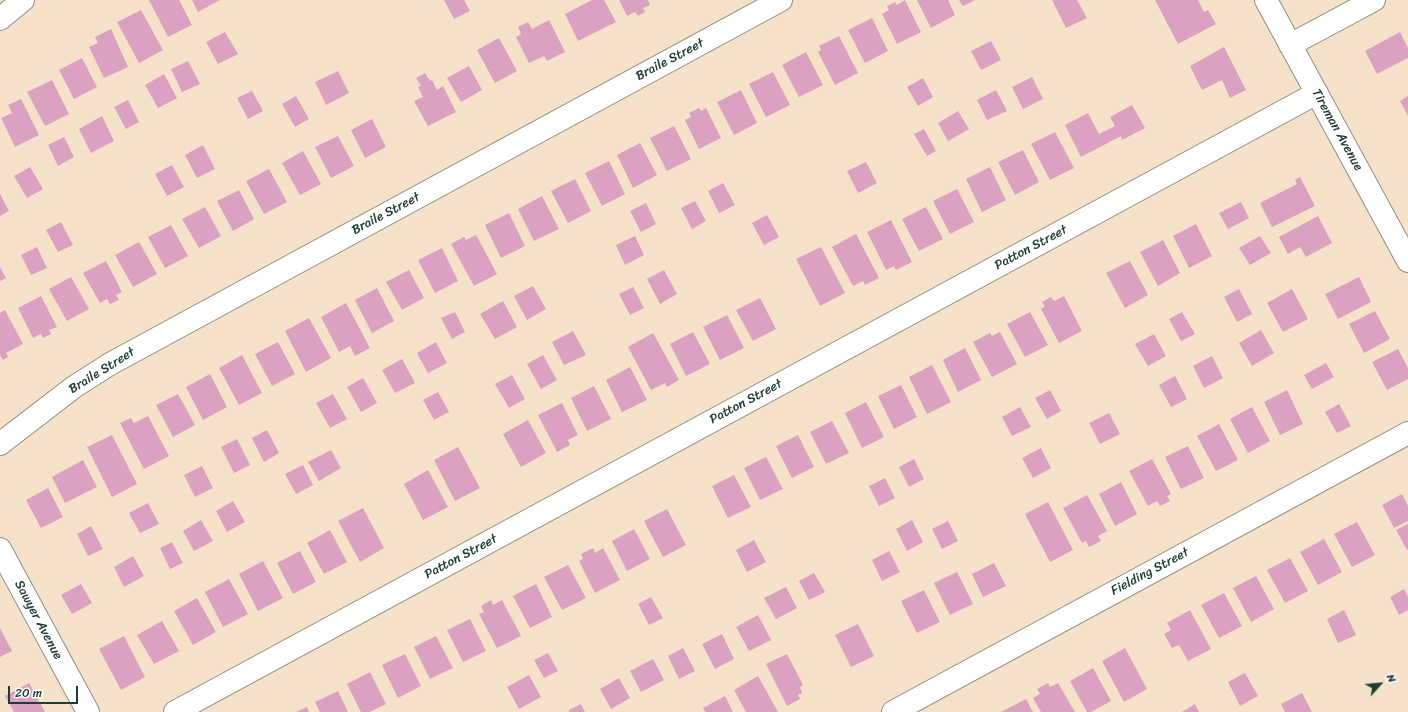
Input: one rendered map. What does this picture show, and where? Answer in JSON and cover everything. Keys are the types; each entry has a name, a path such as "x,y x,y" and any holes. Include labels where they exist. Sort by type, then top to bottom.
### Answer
{"street":[{"path":"0,19 23,0"},
{"name":"Braile Street","path":"0,444 74,387 110,364 781,0"},
{"name":"Tireman Avenue","path":"1266,0 1408,261"},
{"path":"1290,45 1374,0"},
{"name":"Patton Street","path":"175,712 1316,93"},
{"name":"Fielding Street","path":"893,712 1408,433"},
{"name":"Sawyer Avenue","path":"0,549 88,712"}],"building":[{"path":"149,0 179,0 192,25 168,37"},
{"path":"192,0 220,0 198,12"},
{"path":"444,0 464,0 470,11 454,19"},
{"path":"592,0 604,0 616,22 578,41 565,14"},
{"path":"619,0 648,0 650,5 643,8 645,12 638,16 635,12 627,16"},
{"path":"905,0 921,32 897,44 882,14 889,10 887,6 895,2 897,5"},
{"path":"917,0 948,0 955,15 931,28"},
{"path":"959,0 975,0 963,6"},
{"path":"1052,0 1077,0 1087,18 1066,28"},
{"path":"1155,0 1198,0 1204,12 1208,10 1216,24 1178,44"},
{"path":"141,10 163,50 139,63 117,22"},
{"path":"872,18 888,51 865,63 848,30"},
{"path":"549,20 565,52 547,61 544,56 529,63 516,37 521,34 518,27 528,22 532,29"},
{"path":"111,29 128,67 104,78 89,47 98,43 95,37"},
{"path":"225,32 238,54 218,64 206,42"},
{"path":"1400,32 1408,48 1408,58 1377,74 1365,51"},
{"path":"839,36 858,73 835,85 818,52 821,50 819,46"},
{"path":"499,38 517,71 495,83 477,50"},
{"path":"991,41 1001,60 981,70 971,51"},
{"path":"1224,47 1246,90 1230,98 1222,80 1202,90 1190,66"},
{"path":"806,52 823,85 799,97 782,65"},
{"path":"82,58 97,87 74,99 59,70"},
{"path":"188,61 200,84 182,92 171,69"},
{"path":"469,66 482,90 461,102 447,78"},
{"path":"338,71 349,93 326,105 315,82"},
{"path":"773,72 790,105 766,117 749,84"},
{"path":"425,73 430,81 432,80 437,90 443,86 456,112 428,126 414,101 423,97 418,87 421,86 416,78"},
{"path":"164,74 177,98 158,108 145,85"},
{"path":"1032,77 1043,99 1023,109 1012,87"},
{"path":"923,78 933,97 918,106 907,87"},
{"path":"52,80 69,114 45,126 27,92"},
{"path":"741,90 757,123 734,135 717,102"},
{"path":"996,90 1007,111 987,120 977,100"},
{"path":"252,91 263,111 248,119 237,98"},
{"path":"296,96 309,119 295,127 282,104"},
{"path":"1408,96 1408,116 1400,101"},
{"path":"21,99 39,135 15,147 1,118 12,113 8,105"},
{"path":"128,100 139,122 126,129 114,107"},
{"path":"1132,105 1145,128 1122,140 1121,136 1081,157 1065,125 1088,113 1099,134 1115,126 1110,117"},
{"path":"699,108 701,111 706,108 721,138 699,149 685,120 691,117 689,113"},
{"path":"958,111 969,129 948,141 938,123"},
{"path":"102,116 114,141 91,153 79,129"},
{"path":"372,119 386,147 365,158 351,130"},
{"path":"674,126 691,159 667,171 650,138"},
{"path":"924,129 936,151 927,156 914,134"},
{"path":"1055,132 1074,168 1050,180 1031,144"},
{"path":"338,136 354,166 331,178 315,147"},
{"path":"64,137 74,157 58,166 48,145"},
{"path":"640,143 657,175 633,188 617,155"},
{"path":"203,145 215,169 197,178 185,155"},
{"path":"1023,150 1039,182 1015,195 998,162"},
{"path":"303,151 321,184 300,195 282,163"},
{"path":"609,161 625,194 602,206 585,173"},
{"path":"866,162 877,183 858,193 847,171"},
{"path":"172,165 184,187 167,196 155,174"},
{"path":"30,167 43,189 27,198 14,176"},
{"path":"990,167 1006,200 982,212 966,179"},
{"path":"269,169 287,202 264,214 246,181"},
{"path":"1300,177 1315,206 1272,227 1260,203 1297,184 1295,180"},
{"path":"575,179 591,211 568,223 551,191"},
{"path":"723,183 735,205 719,213 708,191"},
{"path":"957,189 974,222 950,234 933,201"},
{"path":"239,190 254,219 233,231 217,201"},
{"path":"0,194 9,211 0,216"},
{"path":"542,196 559,229 534,241 518,209"},
{"path":"695,201 706,221 692,229 681,208"},
{"path":"1241,202 1249,218 1228,229 1219,213"},
{"path":"646,203 656,224 641,232 630,211"},
{"path":"205,207 221,236 199,248 182,219"},
{"path":"926,207 943,239 919,251 902,219"},
{"path":"509,213 525,246 501,258 485,225"},
{"path":"767,215 779,237 764,245 752,223"},
{"path":"1318,216 1332,243 1306,257 1300,247 1288,254 1279,237"},
{"path":"891,220 912,262 896,270 894,266 886,270 867,232"},
{"path":"61,222 73,245 58,252 46,230"},
{"path":"1196,224 1212,256 1189,268 1173,236"},
{"path":"171,225 188,256 165,268 148,237"},
{"path":"856,234 879,278 865,285 863,281 853,286 832,247"},
{"path":"476,235 497,274 474,286 451,244 464,237 466,240"},
{"path":"635,236 644,255 625,265 616,245"},
{"path":"1260,236 1271,253 1250,265 1239,248"},
{"path":"1163,240 1180,273 1158,286 1140,252"},
{"path":"139,242 157,274 133,287 115,255"},
{"path":"37,247 47,268 31,275 21,255"},
{"path":"821,247 845,293 820,306 796,259"},
{"path":"442,248 458,281 435,293 418,260"},
{"path":"106,261 122,292 116,295 119,300 110,304 107,299 100,303 83,273"},
{"path":"1130,261 1148,295 1125,308 1106,273"},
{"path":"0,267 6,278 0,281"},
{"path":"409,270 424,298 402,310 386,282"},
{"path":"664,270 677,294 660,304 647,279"},
{"path":"71,277 89,309 67,321 49,289"},
{"path":"1359,277 1371,302 1338,319 1325,294"},
{"path":"533,286 546,309 527,320 514,296"},
{"path":"633,287 644,308 630,315 619,294"},
{"path":"377,288 394,321 372,333 355,300"},
{"path":"1239,289 1252,314 1237,322 1224,297"},
{"path":"1292,289 1308,319 1283,332 1267,303"},
{"path":"41,296 57,327 49,330 51,334 43,338 41,334 33,338 18,308"},
{"path":"1064,296 1082,331 1059,343 1041,309 1045,306 1042,302 1051,297 1054,301"},
{"path":"760,298 776,329 753,341 736,310"},
{"path":"503,301 517,327 495,339 480,314"},
{"path":"346,303 370,348 355,356 350,346 339,352 321,317"},
{"path":"5,310 23,344 6,353 8,357 3,360 0,355 0,313"},
{"path":"1375,311 1390,339 1364,353 1349,324"},
{"path":"455,312 465,332 452,339 441,318"},
{"path":"1030,312 1048,345 1025,357 1007,324"},
{"path":"1182,312 1195,334 1181,341 1169,319"},
{"path":"727,315 744,348 720,360 703,327"},
{"path":"309,318 331,358 306,372 285,331"},
{"path":"1261,330 1274,353 1252,366 1239,343"},
{"path":"573,331 586,355 564,365 552,342"},
{"path":"693,332 710,364 686,376 670,344"},
{"path":"1000,332 1017,364 992,377 973,342 990,333 992,336"},
{"path":"653,333 679,380 667,387 665,383 651,390 628,347"},
{"path":"1154,334 1166,356 1148,366 1135,344"},
{"path":"278,342 295,374 272,386 255,354"},
{"path":"436,342 447,363 428,373 417,353"},
{"path":"965,348 981,380 958,392 943,360"},
{"path":"1398,349 1408,368 1408,379 1387,390 1372,362"},
{"path":"242,355 262,393 239,405 219,368"},
{"path":"543,355 557,380 541,389 527,364"},
{"path":"1212,356 1223,378 1204,388 1193,366"},
{"path":"402,359 415,383 395,393 382,370"},
{"path":"1326,363 1334,377 1312,389 1304,375"},
{"path":"932,365 951,402 927,414 909,377"},
{"path":"630,367 647,400 622,412 606,380"},
{"path":"210,374 227,407 203,420 186,387"},
{"path":"512,375 525,399 509,408 495,384"},
{"path":"1175,376 1187,399 1171,407 1159,385"},
{"path":"363,378 377,403 361,412 347,387"},
{"path":"901,385 917,417 894,429 878,396"},
{"path":"594,386 611,419 587,431 571,398"},
{"path":"1050,390 1061,411 1047,419 1035,398"},
{"path":"1287,390 1303,424 1280,435 1264,402"},
{"path":"438,392 449,412 434,420 423,400"},
{"path":"178,394 195,425 173,437 156,405"},
{"path":"333,394 347,419 330,428 316,403"},
{"path":"866,402 884,437 862,448 845,413"},
{"path":"562,403 578,435 568,440 570,445 557,452 538,415"},
{"path":"1339,404 1351,426 1337,433 1325,412"},
{"path":"1020,407 1031,427 1012,436 1002,417"},
{"path":"1252,407 1270,441 1248,453 1230,419"},
{"path":"1109,413 1120,434 1100,444 1089,423"},
{"path":"148,416 169,456 144,469 120,423 131,418 134,423"},
{"path":"528,420 546,453 521,467 503,434"},
{"path":"832,421 849,453 826,464 810,432"},
{"path":"1219,424 1238,460 1216,471 1197,436"},
{"path":"267,430 279,453 264,462 252,438"},
{"path":"112,435 137,484 112,497 87,447"},
{"path":"798,435 814,467 792,478 776,446"},
{"path":"237,439 250,465 234,473 221,447"},
{"path":"1188,446 1204,478 1181,489 1165,457"},
{"path":"458,447 480,488 455,501 434,460"},
{"path":"1041,448 1051,468 1033,478 1022,458"},
{"path":"331,450 341,468 319,481 308,462"},
{"path":"766,457 783,489 760,500 744,468"},
{"path":"914,459 924,479 909,487 899,467"},
{"path":"1152,459 1171,494 1167,496 1170,501 1160,506 1157,501 1148,506 1129,471"},
{"path":"83,460 97,487 65,503 52,477"},
{"path":"303,465 313,485 296,494 285,474"},
{"path":"202,466 213,488 195,497 184,475"},
{"path":"428,470 448,507 423,520 404,484"},
{"path":"734,475 751,507 728,518 712,486"},
{"path":"885,478 895,498 879,506 869,486"},
{"path":"1121,482 1137,514 1115,526 1099,494"},
{"path":"48,488 63,517 41,528 26,500"},
{"path":"1402,494 1408,506 1408,521 1394,528 1382,505"},
{"path":"1087,495 1107,531 1098,536 1101,541 1089,547 1086,541 1082,543 1063,508"},
{"path":"233,501 245,522 227,532 216,511"},
{"path":"1048,502 1073,550 1050,562 1025,514"},
{"path":"148,503 159,524 140,533 129,513"},
{"path":"363,508 384,548 360,562 338,521"},
{"path":"667,509 686,545 663,557 644,521"},
{"path":"201,520 213,541 194,551 183,531"},
{"path":"912,520 923,542 907,551 896,529"},
{"path":"948,521 958,541 942,549 932,529"},
{"path":"1357,522 1375,555 1352,567 1334,534"},
{"path":"1408,524 1408,549 1407,550 1396,530"},
{"path":"91,526 103,549 88,556 77,534"},
{"path":"634,529 650,559 627,571 612,541"},
{"path":"330,530 347,562 324,574 307,543"},
{"path":"1324,539 1342,572 1318,585 1300,552"},
{"path":"754,540 766,562 747,572 736,550"},
{"path":"172,542 183,563 170,569 160,548"},
{"path":"593,548 595,553 603,548 620,580 595,593 579,561 583,559 581,554"},
{"path":"300,551 316,582 293,594 277,563"},
{"path":"889,551 900,572 882,581 872,560"},
{"path":"133,556 144,576 124,587 114,567"},
{"path":"1290,558 1308,591 1285,603 1267,570"},
{"path":"263,561 283,598 258,611 239,574"},
{"path":"994,563 1006,586 983,597 972,574"},
{"path":"568,565 586,598 562,610 544,577"},
{"path":"957,572 973,604 950,615 934,583"},
{"path":"814,573 825,592 809,600 799,581"},
{"path":"1256,576 1274,609 1251,622 1233,588"},
{"path":"229,579 248,614 223,627 205,592"},
{"path":"81,584 92,603 72,614 61,595"},
{"path":"536,584 552,617 530,628 513,596"},
{"path":"786,587 797,608 776,619 764,598"},
{"path":"1404,589 1408,597 1408,610 1399,615 1390,597"},
{"path":"924,590 940,622 917,633 901,601"},
{"path":"1224,593 1242,626 1219,638 1201,605"},
{"path":"651,597 663,618 649,625 638,604"},
{"path":"197,598 216,632 193,645 174,611"},
{"path":"491,600 493,605 502,600 521,636 497,648 479,614 484,612 481,606"},
{"path":"1190,610 1211,649 1188,661 1179,645 1172,648 1164,634 1171,630 1167,623"},
{"path":"1344,610 1356,635 1338,643 1327,619"},
{"path":"758,615 771,640 749,651 736,627"},
{"path":"470,619 486,651 463,662 447,630"},
{"path":"162,621 179,651 154,664 137,635"},
{"path":"858,624 874,656 851,667 835,635"},
{"path":"0,628 12,651 0,657"},
{"path":"722,634 734,659 715,669 702,644"},
{"path":"124,636 145,677 121,690 99,649"},
{"path":"436,636 453,668 430,679 414,647"},
{"path":"683,648 695,671 679,679 668,656"},
{"path":"1125,648 1147,689 1124,702 1102,661"},
{"path":"548,653 558,671 544,678 534,660"},
{"path":"405,654 421,686 398,698 382,665"},
{"path":"787,654 803,685 800,687 802,693 798,695 800,699 787,706 766,664"},
{"path":"653,659 664,680 641,692 630,671"},
{"path":"1093,668 1111,701 1091,712 1087,712 1070,681"},
{"path":"370,672 386,704 370,712 361,712 347,684"},
{"path":"1245,673 1258,696 1240,706 1228,682"},
{"path":"529,675 541,697 519,709 507,687"},
{"path":"758,676 778,712 746,712 734,690"},
{"path":"619,678 630,698 611,709 600,689"},
{"path":"29,683 45,712 14,712 5,696"},
{"path":"1048,683 1050,687 1058,683 1075,712 1041,712 1033,698 1040,694 1037,689"},
{"path":"338,691 348,712 320,712 315,702"},
{"path":"1302,693 1312,712 1285,712 1281,704"},
{"path":"725,696 733,712 705,712 703,708"},
{"path":"1026,699 1033,712 1001,712"},
{"path":"581,704 585,712 569,712 569,710"},
{"path":"1195,704 1199,712 1182,712"},
{"path":"307,707 309,712 296,712"}]}
